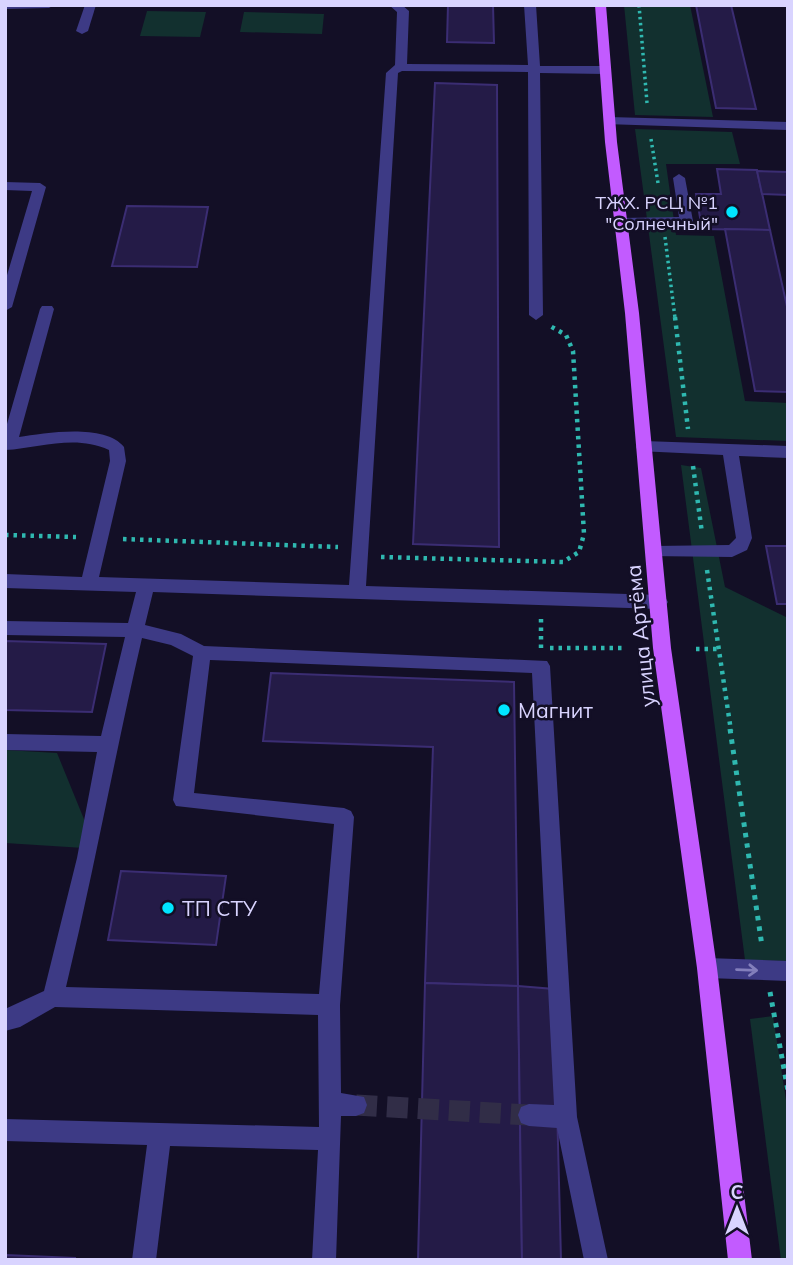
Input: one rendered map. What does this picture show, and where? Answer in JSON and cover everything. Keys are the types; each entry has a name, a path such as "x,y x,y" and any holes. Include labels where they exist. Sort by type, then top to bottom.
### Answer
{"main road":[{"name":"улица Артёма","path":"600,5 609,121 663,648 707,968 740,1260"}],"street":[{"path":"5,6 50,5"},
{"path":"82,31 91,5"},
{"path":"394,5 403,11 401,67"},
{"path":"530,5 534,69 536,315"},
{"path":"358,592 392,73 401,67 605,70"},
{"path":"609,121 788,126"},
{"path":"621,222 686,222 680,178"},
{"path":"5,186 40,187 5,307"},
{"path":"47,309 7,445 41,439 102,439 116,447 118,461 89,584"},
{"path":"644,447 788,452"},
{"path":"654,552 732,551 741,546 744,538 730,451"},
{"path":"5,581 659,602"},
{"path":"53,998 87,858 108,744 146,586"},
{"path":"5,628 137,631 175,639 202,653 541,657 566,1117 596,1260"},
{"path":"202,653 183,800 344,817 329,1004 331,1104 324,1260"},
{"path":"5,742 108,744"},
{"path":"707,968 788,971"},
{"path":"5,1020 12,1020 53,998 329,1004"},
{"path":"331,1104 356,1105"},
{"path":"530,1115 566,1117"},
{"path":"5,1130 330,1139"},
{"path":"144,1260 160,1134"}],"path":[{"path":"663,221 690,449 766,970 788,1091"},
{"path":"537,561 538,573"},
{"path":"541,608 541,657 626,648"},
{"path":"696,649 719,649"}],"green space":[{"path":"624,5 690,5 713,117 635,115"},
{"path":"147,11 206,12 200,37 140,36"},
{"path":"244,12 324,14 322,34 240,32"},
{"path":"635,129 732,132 740,164 666,164 676,235 714,236 745,401 788,403 788,441 676,437"},
{"path":"681,465 701,468 725,587 788,618 788,961 745,960"},
{"path":"5,750 57,753 88,829 84,848 5,843"},
{"path":"773,1016 788,1113 788,1260 781,1260 750,1019"}],"building":[{"path":"448,5 493,5 494,43 447,42"},
{"path":"696,5 731,5 756,109 716,108"},
{"path":"435,83 497,85 499,547 413,544"},
{"name":"ТЖХ. РСЦ №1 \"Солнечный\"","path":"717,169 757,170 770,230 702,229 696,194 721,194"},
{"path":"757,171 788,172 788,195 762,194"},
{"path":"127,206 208,207 197,267 112,266"},
{"path":"725,229 770,230 788,311 788,392 755,391"},
{"path":"766,546 788,546 788,604 777,604"},
{"path":"5,641 106,644 92,712 5,710"},
{"path":"271,673 514,682 518,986 425,983 433,747 263,741"},
{"name":"ТП СТУ","path":"121,871 226,876 216,945 108,940"},
{"path":"425,983 518,986 522,1260 418,1260"},
{"path":"518,986 554,989 561,1260 522,1260"},
{"path":"5,1255 76,1258 5,1260"}],"tunnel":[{"path":"356,1105 529,1115"}],"place":[{"name":"ТЖХ. РСЦ №1 \"Солнечный\"","path":"732,212"},
{"name":"Магнит","path":"504,710"},
{"name":"ТП СТУ","path":"168,908"}]}
